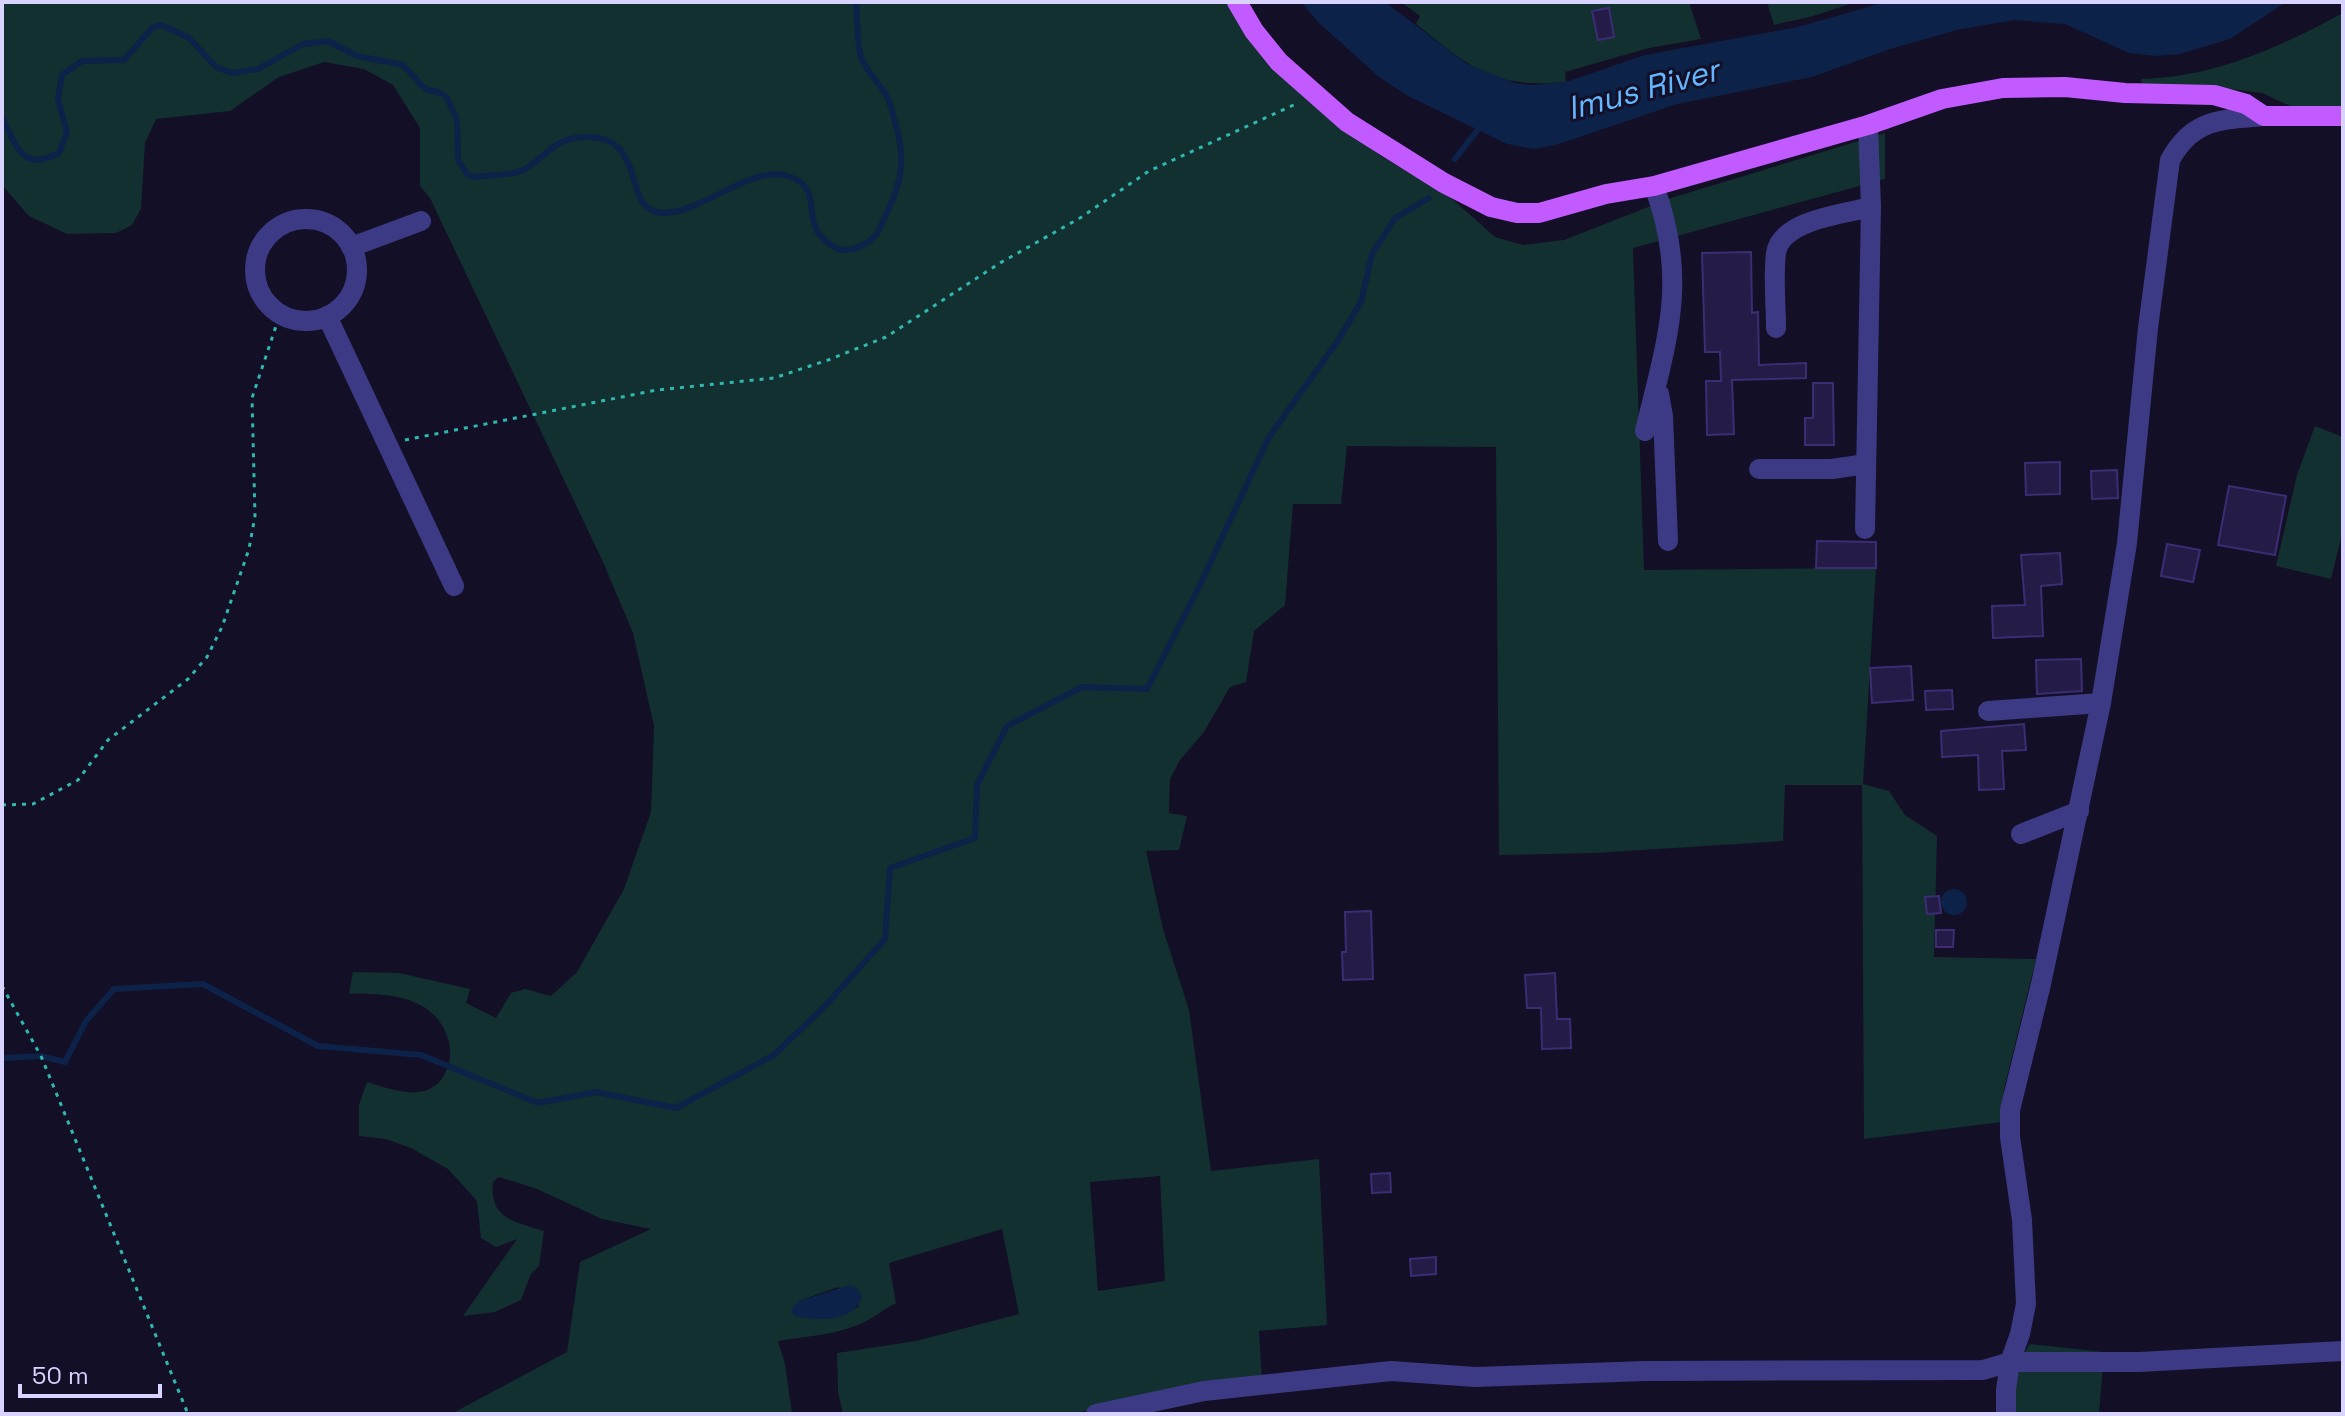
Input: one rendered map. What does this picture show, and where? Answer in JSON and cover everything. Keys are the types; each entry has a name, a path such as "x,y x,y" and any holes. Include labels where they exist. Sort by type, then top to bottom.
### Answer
{"main road":[{"path":"1237,2 1254,31 1279,62 1347,122 1444,183 1491,207 1517,213 1539,213 1606,194 1654,186 1868,125 1942,99 2003,88 2065,87 2125,93 2179,92 2232,99 2264,116 2343,116"}],"street":[{"path":"2006,1414 2010,1362 2026,1304 2022,1220 2010,1137 2010,1110 2101,703 2127,543 2148,328 2170,160 2180,143 2194,130 2216,121 2264,116"},
{"path":"1865,529 1871,207 1868,125"},
{"path":"1645,431 1667,344 1673,296 1673,258 1654,186"},
{"path":"1776,328 1776,251 1785,235 1801,225 1871,207"},
{"path":"297,219 321,221 342,233 351,247 357,266 353,290 338,310 327,316 303,321 280,314 263,296 255,273 260,249 274,230 297,219"},
{"path":"351,247 421,221"},
{"path":"327,316 454,586"},
{"path":"1657,383 1663,416 1668,541"},
{"path":"1759,469 1832,469 1866,464"},
{"path":"1988,711 2101,703"},
{"path":"2021,834 2079,811"},
{"path":"1096,1414 1204,1391 1391,1371 1475,1377 1645,1371 1983,1370 2010,1362 2139,1362 2343,1351"}],"path":[{"path":"387,443 657,390 774,378 828,360 886,337 1000,263 1080,218 1149,171 1316,95"},
{"path":"2,805 33,804 78,780 108,740 188,679 207,657 222,627 249,549 255,516 252,398 280,314"},
{"path":"2,986 41,1056 188,1414"}],"green space":[{"path":"2,2 1228,2 1328,117 1381,156 1449,196 1495,237 1523,245 1564,240 1671,198 1885,133 1885,179 1633,248 1644,570 1876,568 1863,784 1889,791 1905,815 1937,836 1934,957 2036,959 2004,1089 2002,1122 1864,1139 1862,785 1785,785 1783,841 1594,853 1499,855 1496,447 1347,446 1341,504 1293,504 1285,605 1254,631 1246,682 1230,687 1204,732 1180,760 1170,779 1169,813 1187,816 1179,850 1146,851 1163,929 1189,1010 1211,1171 1319,1159 1327,1325 1259,1331 1262,1381 1074,1414 843,1414 838,1392 837,1353 916,1341 1019,1314 1002,1229 889,1263 896,1303 858,1325 778,1341 785,1364 792,1414 451,1414 567,1352 580,1262 651,1229 602,1219 537,1189 499,1177 493,1182 493,1195 500,1212 514,1221 544,1231 539,1266 531,1274 521,1300 495,1312 463,1316 517,1239 496,1247 481,1238 477,1201 448,1169 411,1148 386,1139 359,1136 359,1105 367,1082 405,1092 427,1090 444,1076 450,1053 443,1027 426,1008 402,998 349,994 353,972 399,973 470,989 466,1003 496,1018 511,993 525,989 551,996 577,972 624,889 651,812 654,726 633,633 603,562 430,198 420,186 420,128 393,85 364,69 324,62 279,77 230,111 156,119 145,143 141,209 132,225 116,233 67,234 29,216 2,185","holes":["1160,1176 1165,1281 1098,1291 1090,1182","838,1287 859,1306 835,1317 815,1311 799,1301"]},
{"path":"1401,2 1689,2 1701,39 1649,48 1565,72 1566,82 1519,82 1500,78 1468,63 1416,24 1420,16"},
{"path":"1767,2 1856,2 1774,25"},
{"path":"2343,13 2343,109 2301,111 2262,93 2206,86 2143,91 2141,79 2195,73 2245,58"},
{"path":"2315,426 2343,437 2343,530 2331,579 2276,566 2297,475"},
{"path":"2030,1344 2104,1352 2099,1414 2014,1414 2019,1369"}],"water":[{"name":"Imus River","path":"1301,2 1385,2 1467,64 1515,83 1533,85 1566,82 1645,55 1798,27 1885,2 2286,2 2230,39 2180,54 2155,56 2129,53 2065,24 2014,20 1957,30 1890,49 1812,77 1677,104 1556,145 1534,149 1507,144 1408,96 1379,77 1318,22"},
{"path":"1954,889 1963,893 1967,902 1963,911 1954,915 1945,911 1941,902 1945,893"},
{"path":"850,1285 857,1288 862,1296 852,1311 824,1319 794,1316 791,1309 799,1301"}],"building":[{"path":"1609,8 1614,37 1598,40 1592,11"},
{"path":"1751,252 1752,313 1758,312 1759,365 1806,363 1806,378 1732,380 1734,434 1707,435 1706,381 1721,381 1720,352 1705,352 1702,253"},
{"path":"1813,383 1833,383 1834,445 1805,445 1805,418 1813,418"},
{"path":"2060,462 2060,494 2026,495 2025,463"},
{"path":"2117,470 2118,498 2092,499 2091,471"},
{"path":"2229,486 2286,496 2275,555 2218,545"},
{"path":"1817,541 1876,542 1876,568 1816,568"},
{"path":"2167,544 2200,550 2193,582 2161,576"},
{"path":"2060,553 2062,584 2041,586 2043,636 1993,638 1992,606 2025,605 2021,555"},
{"path":"2081,659 2082,691 2037,694 2036,660"},
{"path":"1911,666 1913,700 1872,703 1870,668"},
{"path":"1952,690 1953,709 1926,710 1925,691"},
{"path":"2024,724 2026,750 2002,751 2004,789 1979,790 1978,755 1942,757 1941,731"},
{"path":"1939,896 1941,913 1927,914 1925,897"},
{"path":"1371,911 1373,979 1343,980 1345,912"},
{"path":"1936,930 1954,930 1953,947 1936,947"},
{"path":"1555,973 1557,1019 1570,1019 1571,1048 1542,1049 1541,1008 1527,1008 1525,975"},
{"path":"1390,1173 1391,1192 1372,1193 1371,1174"},
{"path":"1436,1257 1436,1274 1411,1276 1410,1259"}],"waterway":[{"path":"2,118 22,154 37,160 59,153 67,132 58,99 62,75 82,61 124,60 153,27 161,25 188,37 216,67 232,73 258,69 303,44 328,41 357,56 403,65 425,89 447,98 457,120 458,160 467,174 474,177 522,171 566,140 585,137 605,140 619,148 627,160 642,201 650,210 663,213 694,206 759,177 774,174 788,176 800,181 806,188 819,234 837,249 844,250 867,242 879,230 896,191 901,168 900,141 890,104 861,57 856,2"},
{"path":"1455,159 1482,124"},
{"path":"2,1058 41,1056 65,1062 86,1021 114,989 203,984 318,1046 421,1055 538,1103 596,1092 676,1108 774,1055 826,1005 885,939 890,868 975,838 977,785 1007,726 1082,687 1147,689 1269,437 1337,342 1361,302 1372,254 1395,218 1429,198"}]}
